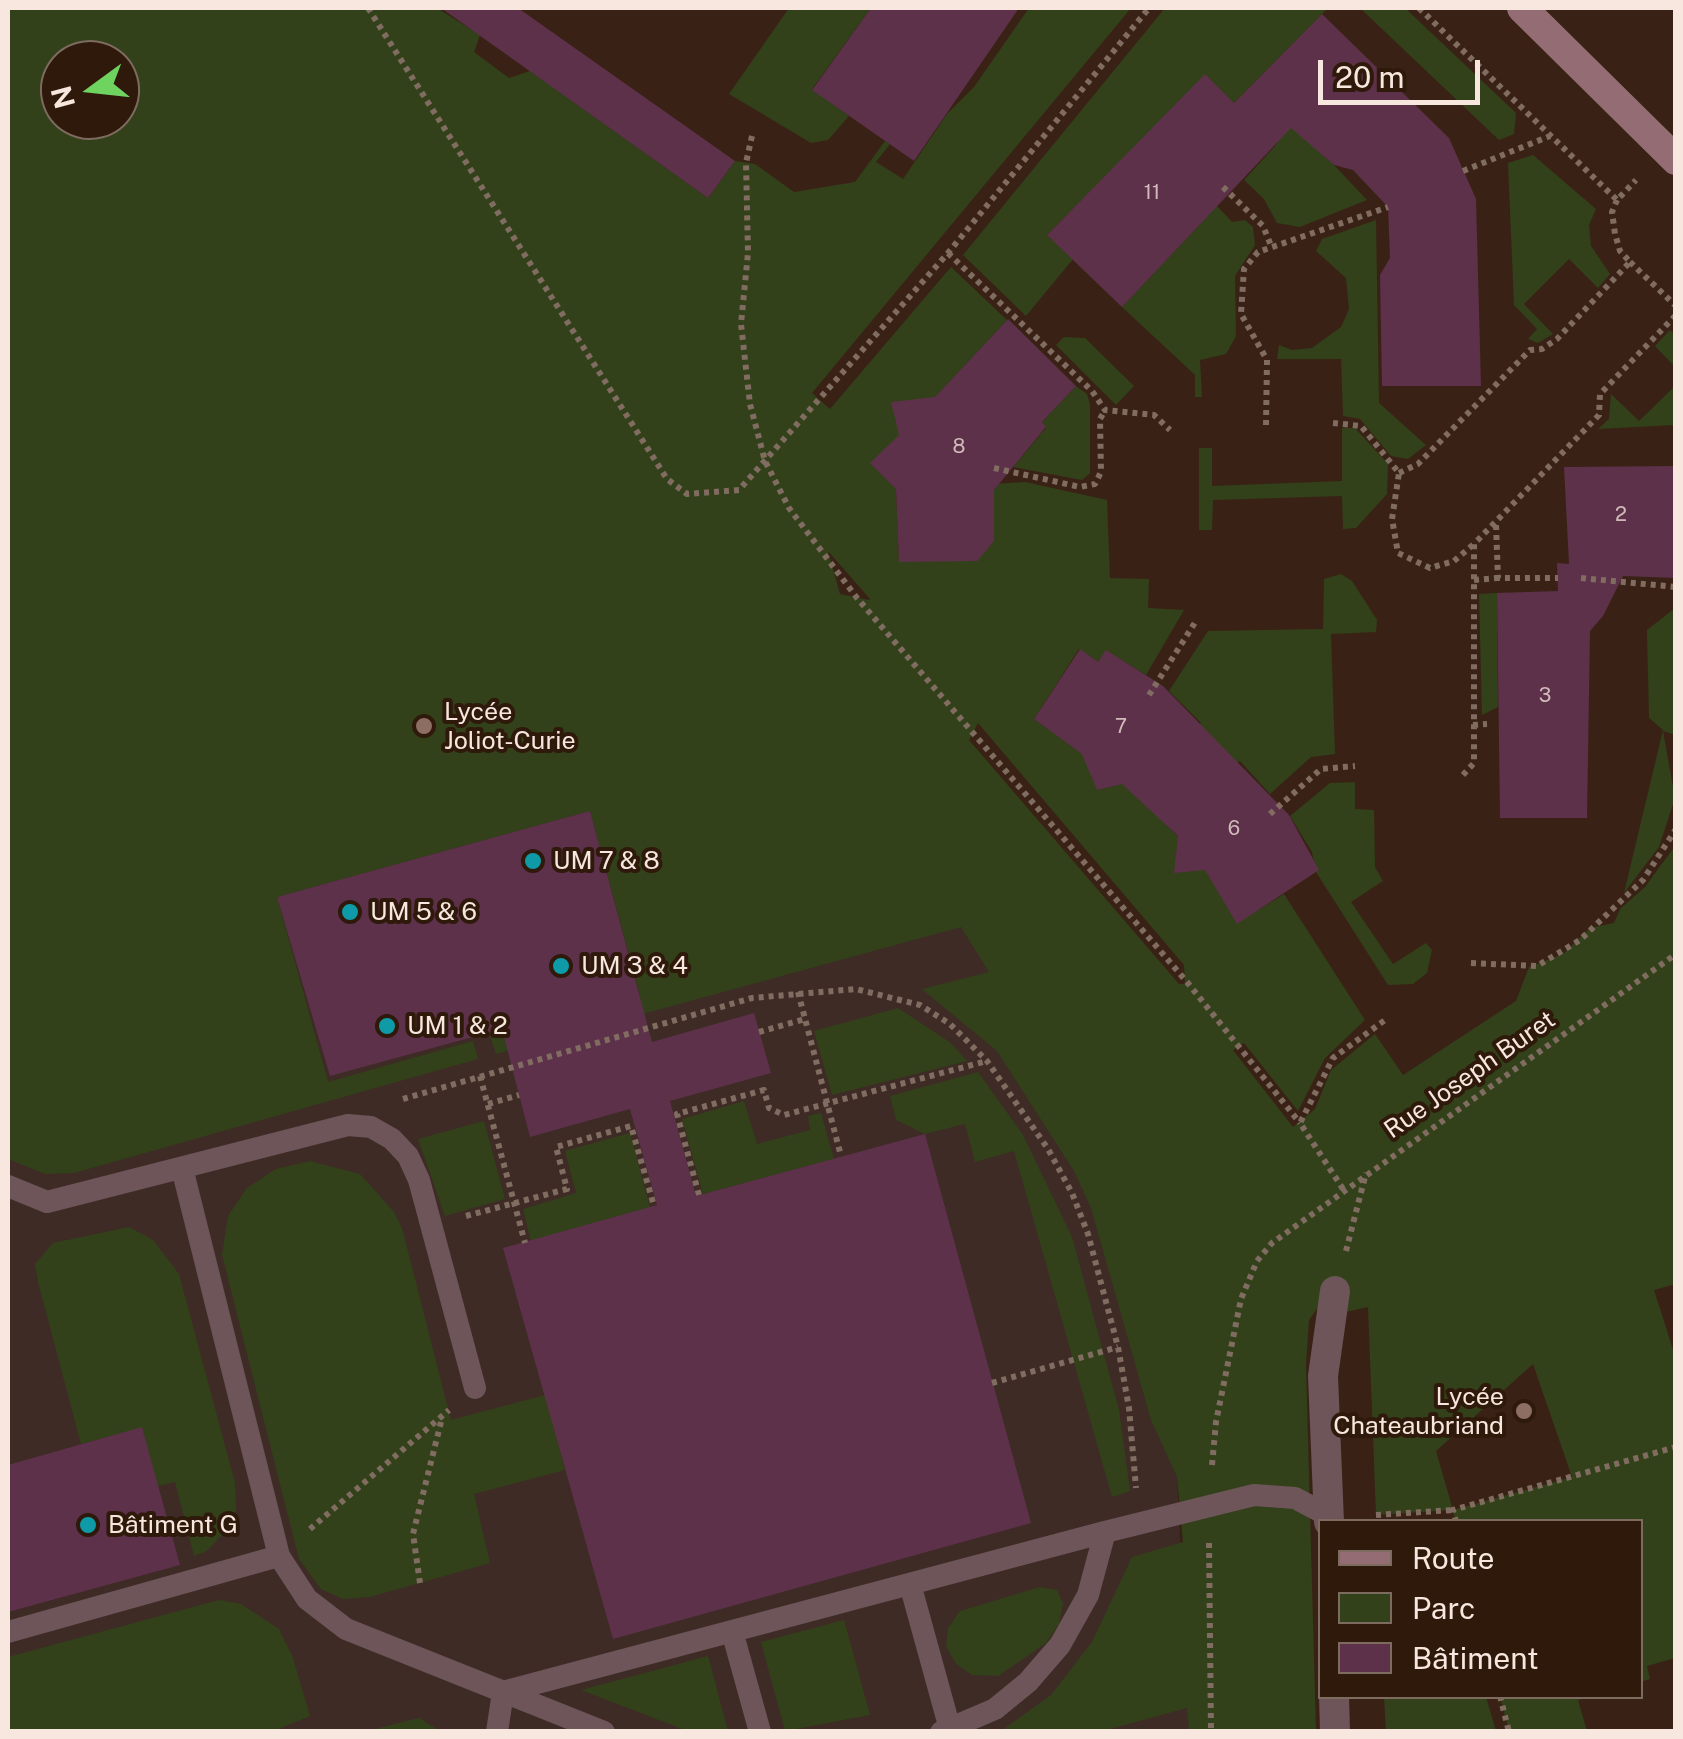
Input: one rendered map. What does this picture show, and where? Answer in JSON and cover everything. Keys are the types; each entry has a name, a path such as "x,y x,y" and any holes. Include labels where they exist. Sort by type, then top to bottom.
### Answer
{"street":[{"path":"1522,8 1670,154"},
{"path":"1329,1519 1323,1376 1335,1291"},
{"path":"1334,1699 1335,1732"}],"lane":[{"path":"8,1186 47,1202 348,1126 371,1128 392,1139 408,1156 432,1226 475,1388"},
{"path":"182,1168 279,1556 308,1599 346,1630 604,1732"},
{"path":"503,1692 1208,1504 1277,1494 1329,1519"},
{"path":"910,1584 945,1730 995,1709 1028,1682 1060,1646 1088,1595 1105,1532"},
{"path":"8,1632 279,1556"},
{"path":"732,1632 760,1732"},
{"path":"497,1732 503,1692"}],"path":[{"path":"368,8 667,479 686,494 739,490 948,253 1149,8"},
{"path":"1419,8 1617,200"},
{"path":"752,136 746,162 748,253 741,324 750,404 765,461 788,508 825,559 1188,982 1300,1123 1344,1189"},
{"path":"1464,170 1550,136"},
{"path":"1670,154 1617,200 1612,212 1620,251 1676,306"},
{"path":"1223,186 1263,226 1272,248"},
{"path":"1266,426 1266,360 1244,324 1240,296 1244,269 1251,258 1272,248 1388,207"},
{"path":"948,253 1058,358 1105,410 1154,416 1170,430"},
{"path":"1399,474 1418,464 1530,350 1542,349 1557,339 1630,262"},
{"path":"1333,423 1361,426 1399,474 1392,519 1398,553 1430,568 1454,561 1496,523 1599,415 1600,394 1676,316"},
{"path":"994,468 1080,487 1094,484 1100,472 1100,419 1105,410"},
{"path":"1496,523 1498,578"},
{"path":"1463,775 1474,763 1474,544"},
{"path":"1474,580 1558,578"},
{"path":"1581,578 1676,587"},
{"path":"1149,695 1196,621"},
{"path":"1473,725 1487,724"},
{"path":"1270,814 1321,769 1355,766"},
{"path":"1471,962 1537,966 1580,940 1643,880 1676,829"},
{"name":"Rue Joseph Buret","path":"1288,1228 1676,954"},
{"path":"348,1126 362,1111 752,998 856,989 920,1005 950,1024 988,1061 1048,1149 1072,1193 1088,1234 1118,1348 1131,1426 1134,1524"},
{"path":"798,992 842,1156"},
{"path":"759,1032 805,1020"},
{"path":"1300,1123 1332,1058 1386,1020"},
{"path":"699,1195 677,1114 764,1090 768,1108 784,1116 988,1061"},
{"path":"480,1076 525,1242"},
{"path":"488,1104 519,1095"},
{"path":"432,1226 567,1189 556,1147 631,1126 654,1206"},
{"path":"1335,1291 1366,1174"},
{"path":"992,1383 1118,1348"},
{"path":"279,1556 475,1388"},
{"path":"420,1583 413,1534 443,1415"},
{"path":"1376,1516 1453,1510 1676,1447"},
{"path":"1453,1510 1455,1519"},
{"path":"1501,1699 1509,1732"}],"shaded area":[{"name":"Lycée Joliot-Curie","path":"8,8 340,8 962,926 1085,1133 1177,1477 1189,1731 8,1732"}],"green space":[{"path":"8,8 437,8 480,35 474,52 509,78 530,71 708,198 735,161 755,164 794,192 855,182 885,141 890,144 876,162 903,179 947,114 974,87 1029,8 1131,8 812,393 830,409 951,267 1007,320 924,409 897,405 895,420 905,430 871,463 896,488 899,561 994,541 994,484 1025,482 1107,500 1110,578 1149,579 1148,608 1184,610 1146,675 1107,651 1098,662 1079,649 1034,719 1094,762 1091,776 1098,788 1110,787 1118,780 1149,807 1183,842 1176,852 1178,864 1204,867 1237,923 1284,894 1365,1020 1325,1058 1298,1111 1244,1043 1233,1050 1293,1127 1315,1109 1331,1070 1375,1034 1403,1075 1516,1001 1529,967 1563,954 1590,928 1614,923 1620,909 1645,887 1675,846 1676,1284 1654,1290 1675,1356 1675,1658 1647,1666 1650,1679 1643,1681 1643,1519 1455,1519 1452,1510 1376,1515 1368,1307 1346,1312 1317,1309 1309,1320 1306,1365 1316,1731 1189,1731 1187,1708 1103,1731 1001,1731 1051,1695 1092,1642 1132,1557 1183,1542 1177,1477 1151,1420 1091,1208 1074,1171 997,1051 922,989 989,972 961,927 496,1054 490,1036 640,995 590,811 277,897 328,1082 473,1041 478,1059 74,1173 45,1174 8,1159","holes":["828,551 870,599 840,594","978,723 1184,965 1185,984 1179,984 969,740","1533,1364 1572,1477 1453,1510 1436,1451"]},
{"path":"789,8 871,8 812,89 849,116 828,140 811,143 729,94"},
{"path":"1165,8 1328,8 1234,103 1205,75 1047,235 1073,259 1026,316 963,255"},
{"path":"1360,8 1405,8 1516,113 1514,134 1499,140"},
{"path":"1285,120 1367,200 1300,227 1277,223 1264,199 1244,180 1276,145"},
{"path":"1533,155 1596,209 1589,225 1591,246 1610,274 1598,288 1569,259 1524,304 1553,334 1538,343 1528,339 1537,329 1514,305 1508,163"},
{"path":"1217,206 1232,222 1245,220 1253,227 1255,245 1235,276 1236,336 1226,354 1200,360 1202,397 1195,397 1195,375 1122,307"},
{"path":"1376,220 1379,403 1426,445 1408,459 1391,456 1360,419 1343,416 1341,359 1277,359 1279,345 1292,350 1312,348 1341,327 1349,309 1346,278 1316,251 1322,239"},
{"path":"1670,330 1675,335 1675,367 1655,346"},
{"path":"1064,337 1085,338 1134,386 1116,405 1056,345"},
{"path":"1076,386 1087,394 1090,404 1090,473 1082,480 1013,467 1046,428 1042,422"},
{"path":"1675,386 1675,425 1598,429 1609,419 1611,394 1639,421"},
{"path":"1342,428 1355,428 1388,464 1387,494 1356,528 1343,529 1342,496 1213,500 1212,530 1199,530 1199,448 1212,448 1212,486 1342,481"},
{"path":"1341,574 1352,581 1377,620 1376,632 1331,634 1335,754 1311,757 1270,794 1240,761 1232,766 1195,730 1201,723 1169,691 1208,631 1323,629 1324,579"},
{"path":"1497,593 1498,707 1482,715 1479,594"},
{"path":"1675,608 1675,735 1663,731 1675,798 1659,847 1624,893 1663,730 1649,718 1647,630"},
{"path":"1355,782 1355,809 1374,810 1375,867 1383,881 1351,902 1393,964 1426,943 1432,950 1427,973 1413,984 1388,985 1316,872 1312,852 1290,816 1330,783"},
{"path":"898,1008 951,1043 967,1061 832,1095 814,1031"},
{"path":"978,1072 1023,1135 1072,1237 1119,1410 1130,1491 1112,1497 1014,1151 975,1162 965,1124 925,1134 896,1120 890,1096"},
{"path":"744,1101 757,1144 810,1130 808,1116 821,1113 834,1159 703,1194 682,1119"},
{"path":"484,1121 505,1199 445,1216 418,1139"},
{"path":"630,1133 650,1207 531,1241 523,1209 576,1193 565,1151"},
{"path":"310,1161 360,1174 394,1212 402,1228 451,1420 545,1395 565,1470 474,1494 490,1563 370,1597 343,1599 321,1589 299,1559 222,1255 228,1216 247,1188 276,1169"},
{"path":"129,1227 153,1240 179,1274 235,1483 236,1510 230,1526 207,1551 194,1556 175,1482 158,1486 142,1428 81,1444 38,1282 35,1264 53,1243"},
{"path":"1040,1587 1057,1590 1063,1604 1059,1624 1046,1643 998,1676 972,1675 956,1664 946,1646 948,1628 960,1611"},
{"path":"219,1600 241,1604 279,1629 293,1658 310,1716 271,1732 8,1731 8,1657"},
{"path":"844,1620 870,1715 785,1731 761,1642"},
{"path":"708,1656 728,1731 685,1730 581,1690"},
{"path":"1384,1699 1487,1699 1496,1731 1386,1731"},
{"path":"1501,1699 1582,1699 1578,1700 1587,1731 1509,1731"},
{"path":"419,1718 440,1731 368,1731 406,1721"}],"building":[{"path":"441,8 518,8 735,161 708,198"},
{"path":"871,8 1019,8 914,161 812,90"},
{"path":"1322,14 1449,138 1476,199 1481,386 1382,386 1380,275 1390,258 1388,207 1353,170 1334,165 1291,128 1122,307 1047,235 1205,74 1234,103"},
{"path":"1008,319 1076,386 1042,422 1046,427 994,490 994,541 977,561 899,562 896,489 870,463 899,435 891,402 935,397"},
{"path":"1676,466 1676,578 1623,576 1603,616 1590,631 1587,818 1500,818 1497,593 1558,591 1557,563 1569,564 1564,467"},
{"path":"1080,649 1098,662 1106,650 1163,686 1289,815 1319,870 1237,924 1205,870 1174,873 1178,836 1122,784 1097,790 1082,754 1034,719"},
{"path":"590,811 652,1042 754,1013 771,1073 670,1101 696,1196 925,1134 1031,1523 613,1639 503,1248 657,1205 630,1109 530,1137 502,1029 330,1076 277,897"},
{"name":"Bâtiment G","path":"142,1427 180,1565 8,1612 8,1465"}],"place":[{"name":"Lycée Joliot-Curie","path":"424,726"},
{"name":"UM 7 & 8","path":"533,861"},
{"name":"UM 5 & 6","path":"350,912"},
{"name":"UM 3 & 4","path":"561,966"},
{"name":"UM 1 & 2","path":"387,1026"},
{"name":"Lycée Chateaubriand","path":"1524,1411"},
{"name":"Bâtiment G","path":"88,1525"}]}
